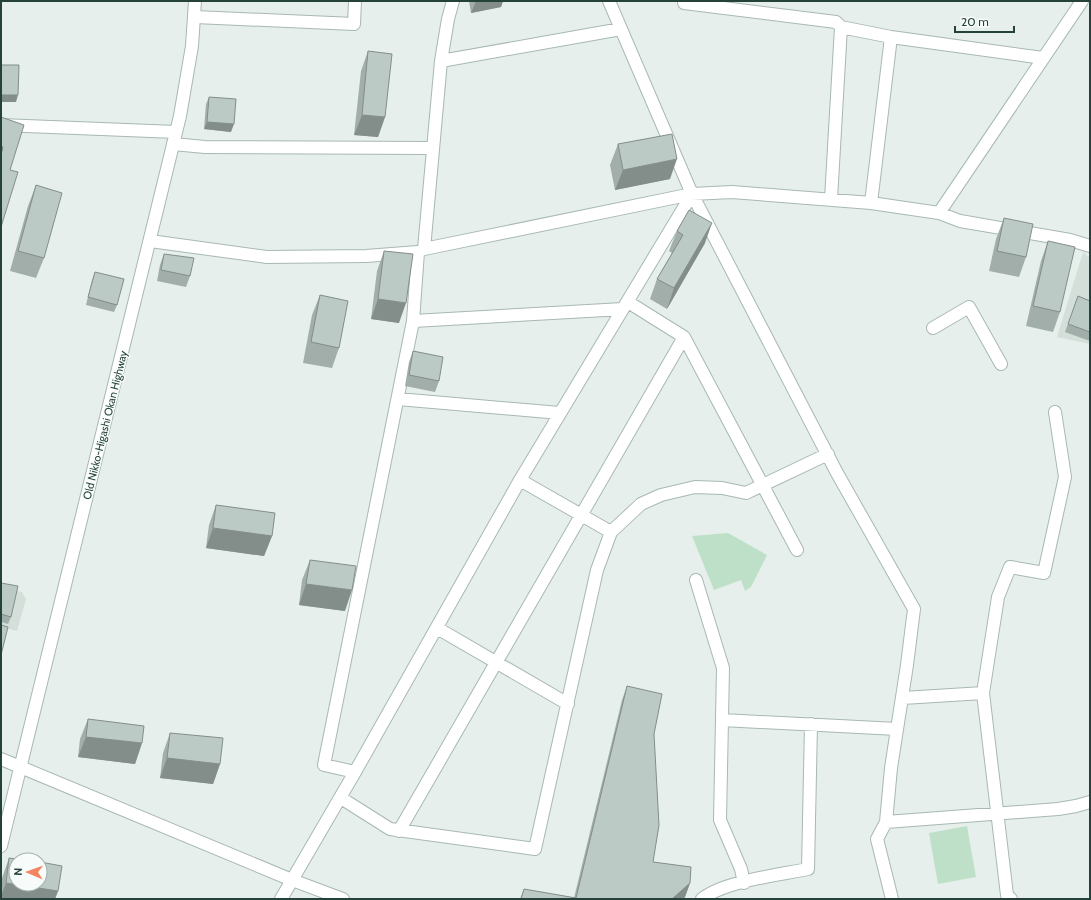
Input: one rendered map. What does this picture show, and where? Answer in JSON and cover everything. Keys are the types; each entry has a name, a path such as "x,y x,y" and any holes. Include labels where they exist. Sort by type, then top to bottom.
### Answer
{"street":[{"name":"Old Nikko-Higashi Okan Highway","path":"1,846 176,132 185,90 195,17 195,1"},
{"path":"195,17 354,24 355,1"},
{"path":"356,772 324,765 413,321 433,148 441,61 448,19 453,1"},
{"path":"609,1 692,194 828,454 914,609 903,698 891,768 886,822 877,839 892,899"},
{"path":"684,1 684,3 750,6 836,22 841,27 891,36 1043,58"},
{"path":"939,212 1082,1"},
{"path":"831,199 841,27"},
{"path":"441,61 622,29"},
{"path":"871,203 891,36"},
{"path":"1,125 176,132"},
{"path":"173,144 205,147 433,148"},
{"path":"150,241 267,257 366,256 421,251 692,194 732,192 831,199 939,212 960,221 1070,240 1090,246"},
{"path":"281,899 356,772 520,480 692,194"},
{"path":"413,321 625,305 684,337 797,550"},
{"path":"933,328 969,307 1001,364"},
{"path":"399,832 495,662 684,337"},
{"path":"398,399 560,413"},
{"path":"1011,899 1007,895 983,693 998,597 1010,567 1044,573 1065,477 1055,412"},
{"path":"340,798 390,829 399,832 535,849 597,570 611,532 641,504 661,495 695,487 722,488 746,493 828,454"},
{"path":"520,480 611,532"},
{"path":"696,580 723,668 720,820 741,869 744,883"},
{"path":"437,628 568,704"},
{"path":"903,698 983,693"},
{"path":"722,720 897,730"},
{"path":"702,899 709,893 744,883 808,869 811,724"},
{"path":"1,759 292,880 343,899"},
{"path":"886,822 1058,809 1090,802"}],"shaded area":[{"path":"1083,252 1090,258 1090,344 1057,337"},
{"path":"1,588 22,592 26,599 17,631 1,627"}],"green space":[{"path":"728,533 767,555 751,587 745,591 741,580 714,590 692,536"},
{"path":"967,826 976,877 938,884 929,833"}],"building":[{"path":"368,51 392,54 385,117 362,115"},
{"path":"1,65 19,65 18,95 1,95"},
{"path":"209,97 236,99 234,124 207,122"},
{"path":"1,117 24,125 10,170 18,172 1,227 1,155 3,147 1,146"},
{"path":"672,134 677,159 623,170 618,144"},
{"path":"36,185 62,193 44,258 18,251"},
{"path":"689,210 712,223 674,288 657,279 683,235 677,231"},
{"path":"1004,218 1033,224 1026,257 997,251"},
{"path":"1048,241 1075,247 1060,312 1033,306"},
{"path":"384,251 413,254 406,303 378,299"},
{"path":"164,254 194,258 190,276 161,270"},
{"path":"95,272 124,279 117,305 88,297"},
{"path":"320,295 348,301 339,348 311,342"},
{"path":"1078,296 1090,301 1090,332 1068,324"},
{"path":"413,351 443,357 439,381 409,375"},
{"path":"216,505 275,513 272,536 213,528"},
{"path":"310,560 356,566 352,590 306,584"},
{"path":"1,583 18,586 11,617 1,614"},
{"path":"1,625 8,627 1,655"},
{"path":"627,686 662,694 654,734 659,825 653,862 691,867 690,883 672,899 521,899 524,889 576,898"},
{"path":"88,719 144,726 142,743 86,737"},
{"path":"170,733 223,738 220,764 167,758"},
{"path":"48,863 62,866 58,891 48,889"},
{"path":"8,866 8,883 6,883"}]}
